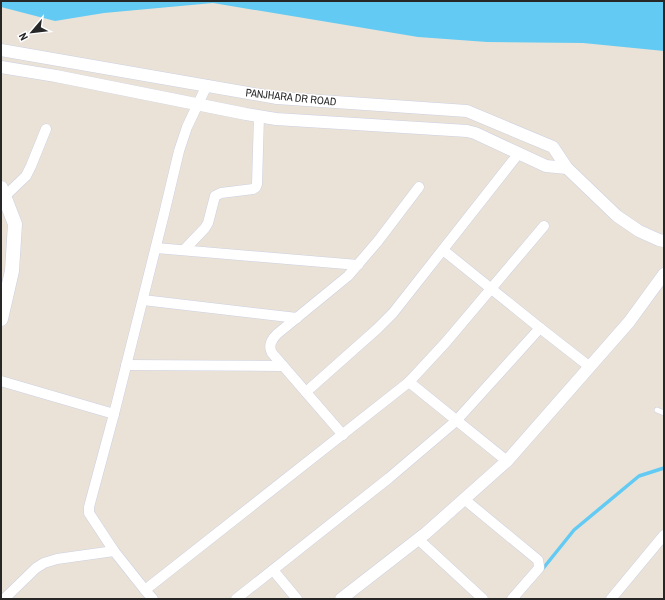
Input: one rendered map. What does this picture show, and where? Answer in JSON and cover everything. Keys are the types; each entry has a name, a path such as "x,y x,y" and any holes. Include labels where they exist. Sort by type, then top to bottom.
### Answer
{"main road":[{"path":"1,319 12,271 15,224 3,192"}],"street":[{"name":"PANJHARA DR ROAD","path":"1,50 277,98 467,111 553,147 567,168 617,216 639,231 658,240 664,241"},
{"name":"PANJHARA DR ROAD","path":"1,67 56,76 198,105 276,119 466,131 475,133 546,166 567,168"},
{"path":"153,599 114,550 92,519 88,507 114,414 179,151 187,126 207,86"},
{"path":"184,250 205,228 215,196 217,194 253,189 256,187 259,116"},
{"path":"3,192 26,176 46,129"},
{"path":"306,392 382,324 404,299 519,153"},
{"path":"343,435 272,353 270,350 270,345 272,339 348,276 378,241 419,187"},
{"path":"146,590 409,382 446,342 544,226"},
{"path":"156,248 358,265"},
{"path":"443,250 590,367"},
{"path":"341,599 418,539 507,461 629,322 664,274"},
{"path":"143,300 297,318"},
{"path":"236,599 389,478 456,421 540,328"},
{"path":"126,365 283,366"},
{"path":"1,381 114,414"},
{"path":"409,382 507,461"},
{"path":"464,499 538,560 539,568 512,599"},
{"path":"611,599 664,535"},
{"path":"418,539 483,599"},
{"path":"4,599 36,568 44,563 57,559 114,550"},
{"path":"273,570 298,599"}],"lane":[{"path":"657,410 664,413"}],"water":[{"path":"1,1 664,1 664,51 583,43 487,42 418,37 213,3 104,13 55,21 1,7"}],"waterway":[{"path":"541,571 574,530 639,476 664,468"}]}
